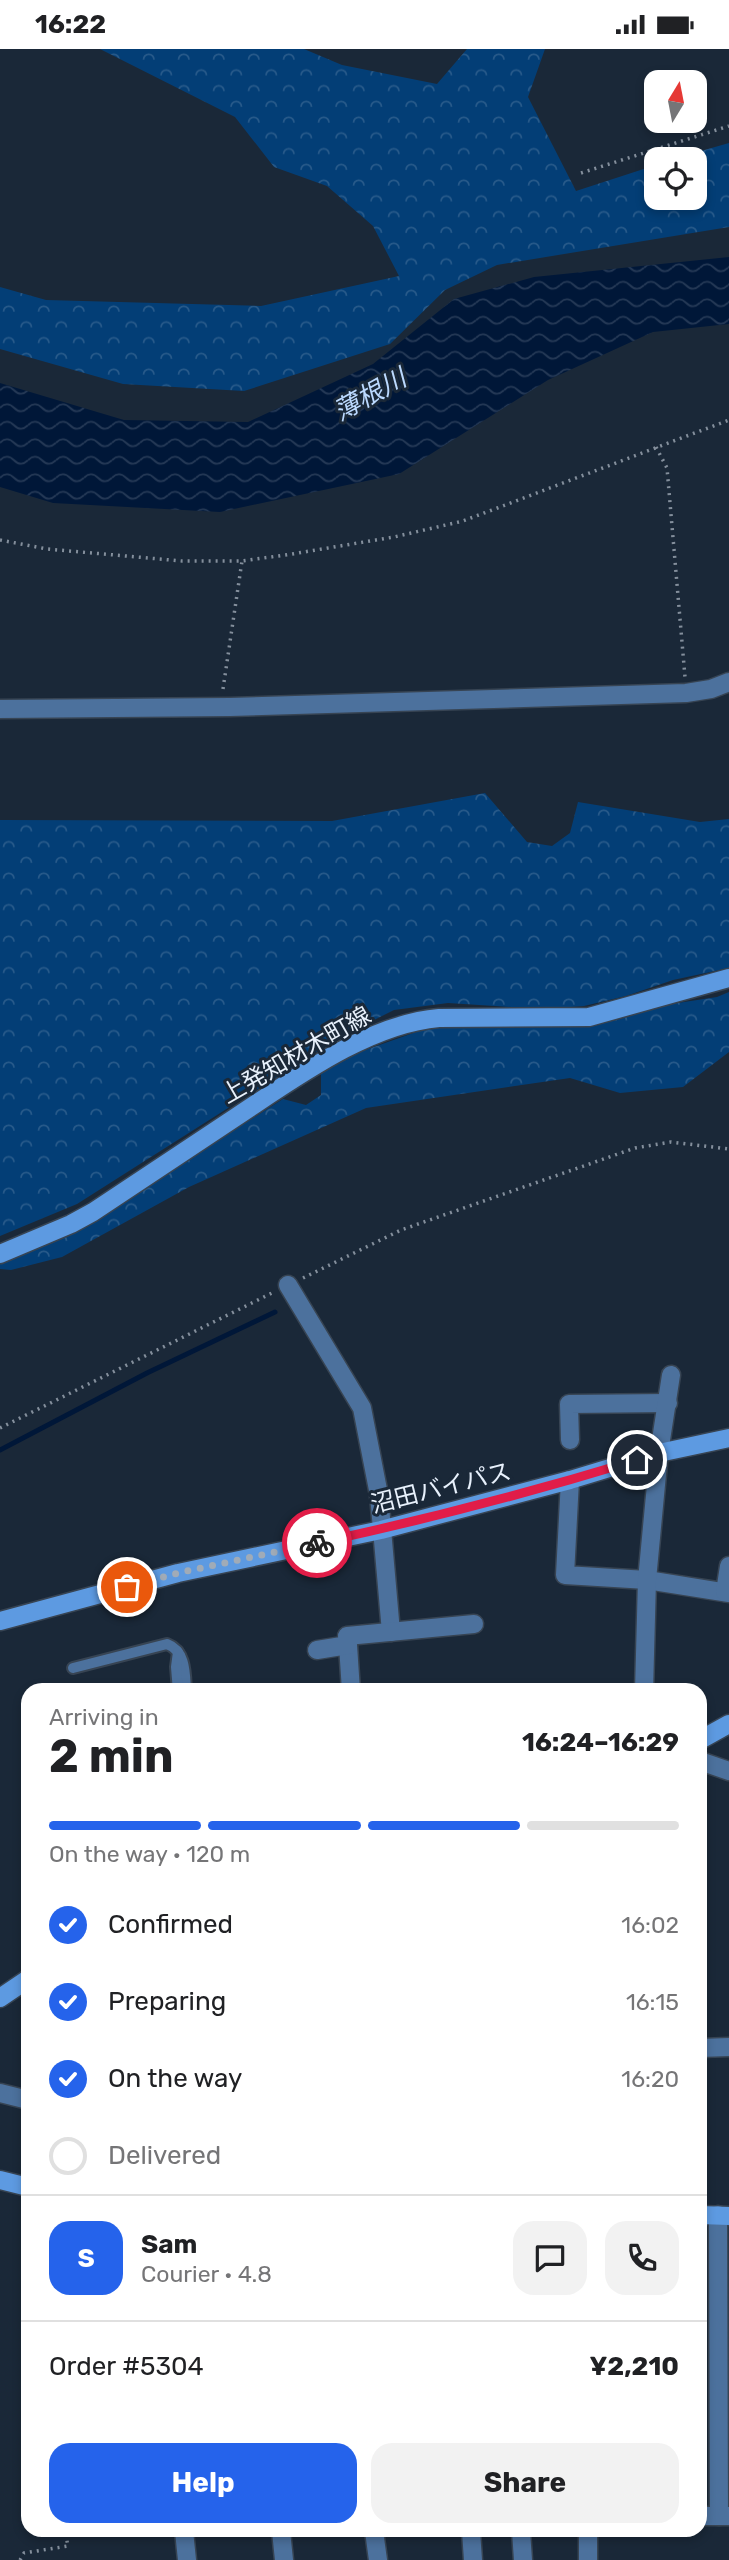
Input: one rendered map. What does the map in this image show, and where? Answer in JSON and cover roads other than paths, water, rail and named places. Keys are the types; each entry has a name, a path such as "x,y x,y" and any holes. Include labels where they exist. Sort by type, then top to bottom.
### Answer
{"street":[{"path":"0,709 230,707 686,693 711,689 729,682"},
{"name":"上発知材木町線","path":"0,1254 93,1212 289,1082 375,1033 419,1019 589,1017 729,978"},
{"path":"288,1285 362,1408 379,1495 391,1632"},
{"path":"644,1683 647,1580 659,1453 671,1374"},
{"path":"570,1440 569,1404 668,1402"},
{"name":"沼田バイパス","path":"0,1621 178,1573 381,1530 570,1480 659,1453 729,1438"},
{"path":"570,1480 565,1575 647,1580 727,1593 729,1566"},
{"path":"350,1683 347,1636 474,1624"},
{"path":"317,1650 348,1645"},
{"path":"707,1737 729,1724"},
{"path":"707,1764 729,1772"},
{"path":"1,1996 21,1983"},
{"path":"707,2047 729,2047"},
{"path":"0,2093 21,2098"},
{"path":"0,2180 21,2185"},
{"path":"716,2215 724,2516"},
{"path":"185,2537 187,2560"},
{"path":"282,2537 284,2560"},
{"path":"375,2537 378,2560"},
{"path":"472,2537 474,2560"},
{"path":"521,2537 523,2560"},
{"path":"588,2537 588,2560"}],"lane":[{"path":"73,1668 167,1644 178,1650 184,1667 185,1683"},
{"path":"177,1683 178,1650"}],"water":[{"name":"薄根川","path":"729,257 729,324 653,332 548,380 399,474 220,512 53,503 0,487 0,383 124,420 248,422 373,364 454,299 534,277"}],"waterway":[{"path":"0,1450 147,1373 275,1312"}]}
